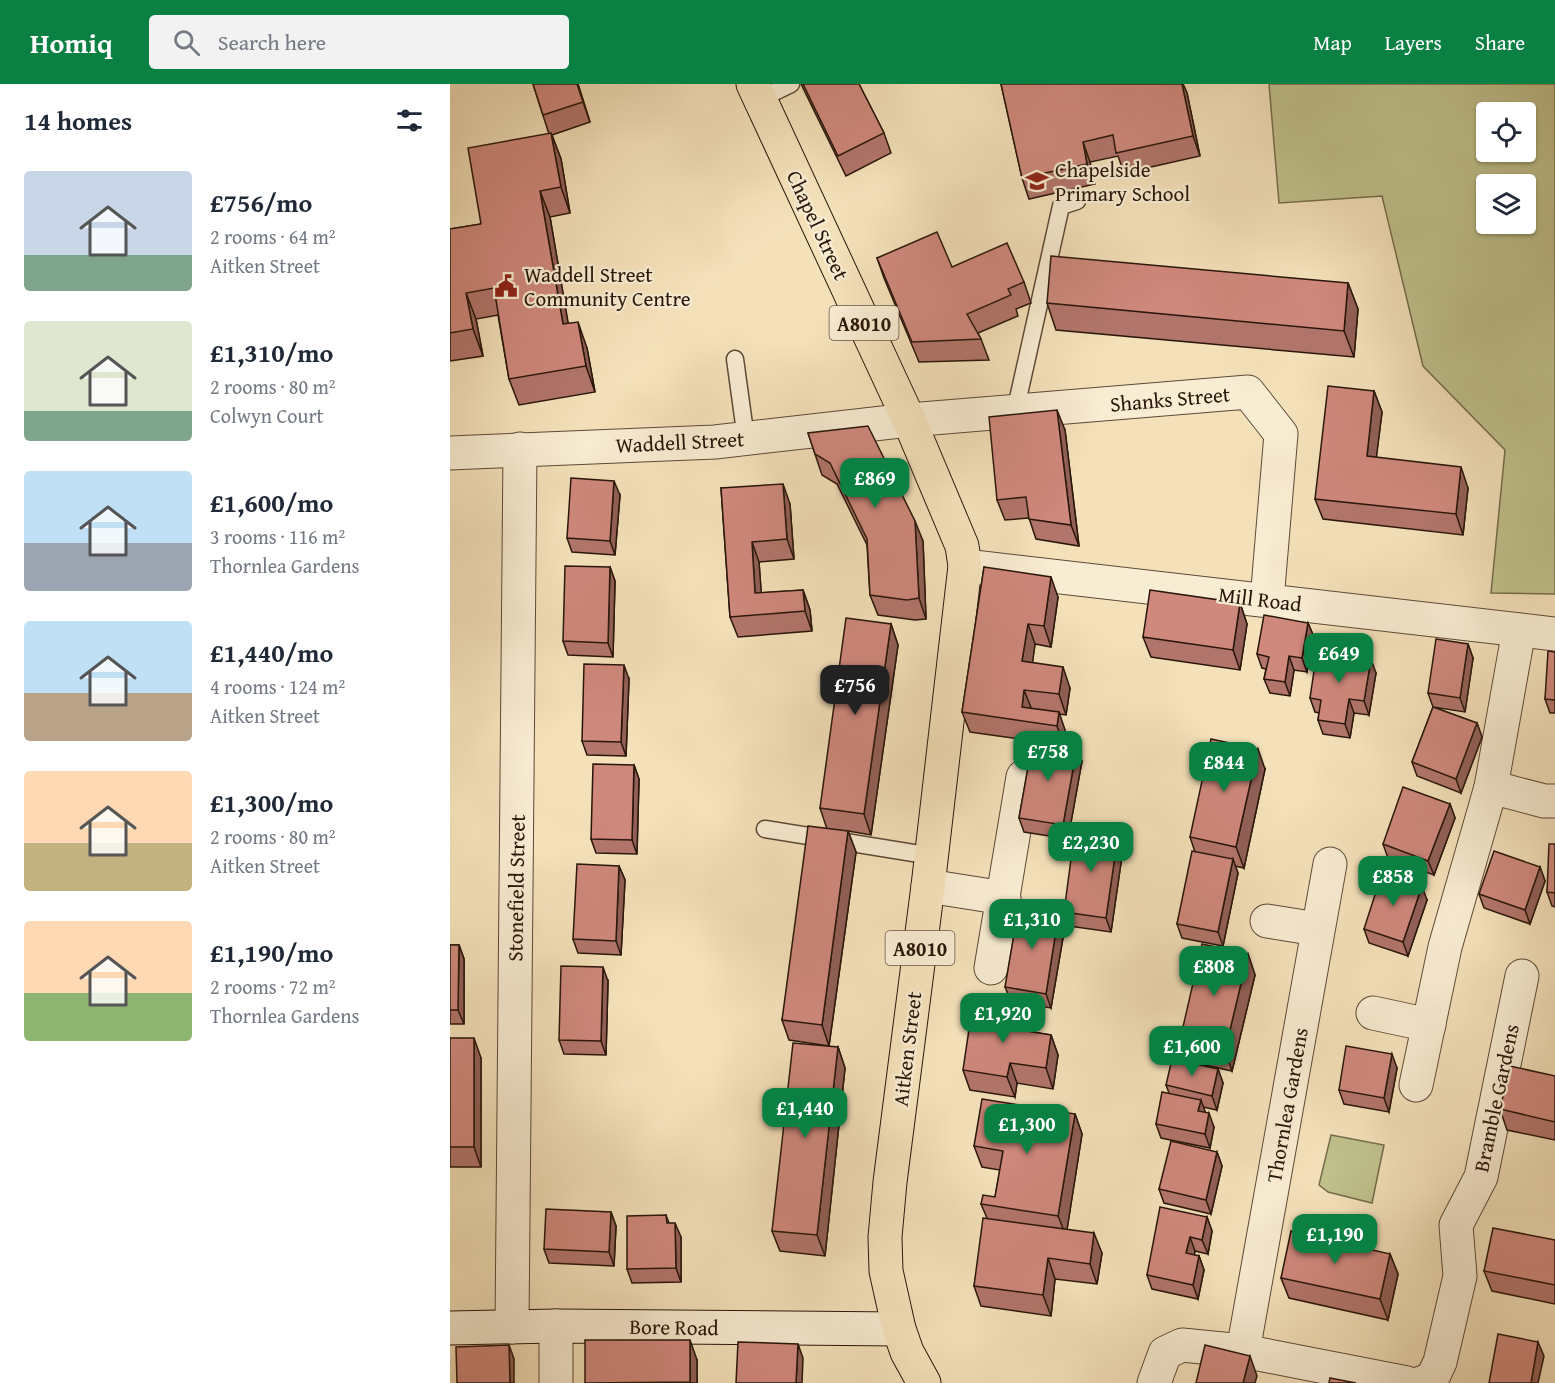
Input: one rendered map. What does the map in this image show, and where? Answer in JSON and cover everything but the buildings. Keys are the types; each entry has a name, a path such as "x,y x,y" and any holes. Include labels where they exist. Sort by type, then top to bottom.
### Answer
{"main road":[{"name":"Chapel Street","path":"756,92 909,420 962,546 965,566"},
{"name":"Aitken Street","path":"924,1383 907,1352 899,1329 886,1271 885,1237 965,566"}],"street":[{"name":"Shanks Street","path":"909,420 1248,392 1281,435 1267,600"},
{"name":"Waddell Street","path":"450,453 715,442 909,420"},
{"name":"Stonefield Street","path":"512,1327 520,449"},
{"name":"Mill Road","path":"965,566 1555,634"},
{"path":"1416,1085 1445,947 1491,787 1519,630"},
{"path":"991,968 1023,777"},
{"path":"1491,787 1544,801 1555,801"},
{"name":"Thornlea Gardens","path":"1243,1351 1330,864"},
{"path":"930,871 1004,898"},
{"path":"1267,921 1317,929"},
{"name":"Bramble Gardens","path":"1421,1383 1432,1379 1440,1362 1460,1276 1456,1225 1481,1177 1522,976"},
{"path":"1373,1013 1429,1025"},
{"name":"Bore Road","path":"450,1328 556,1326 899,1329"},
{"path":"556,1326 556,1383"},
{"path":"1154,1383 1165,1353 1182,1345 1243,1351 1407,1383"}],"lane":[{"path":"756,92 790,84"},
{"path":"1015,412 1061,206 1077,201"},
{"path":"735,359 746,439"},
{"path":"765,829 930,871"}],"green space":[{"path":"1269,84 1555,84 1555,594 1491,593 1505,450 1423,366 1382,196 1279,203"},
{"path":"1331,1135 1384,1145 1372,1203 1328,1192 1319,1185"}],"place":[{"name":"Chapelside Primary School","path":"1037,181"},
{"name":"Waddell Street Community Centre","path":"506,286"}]}
